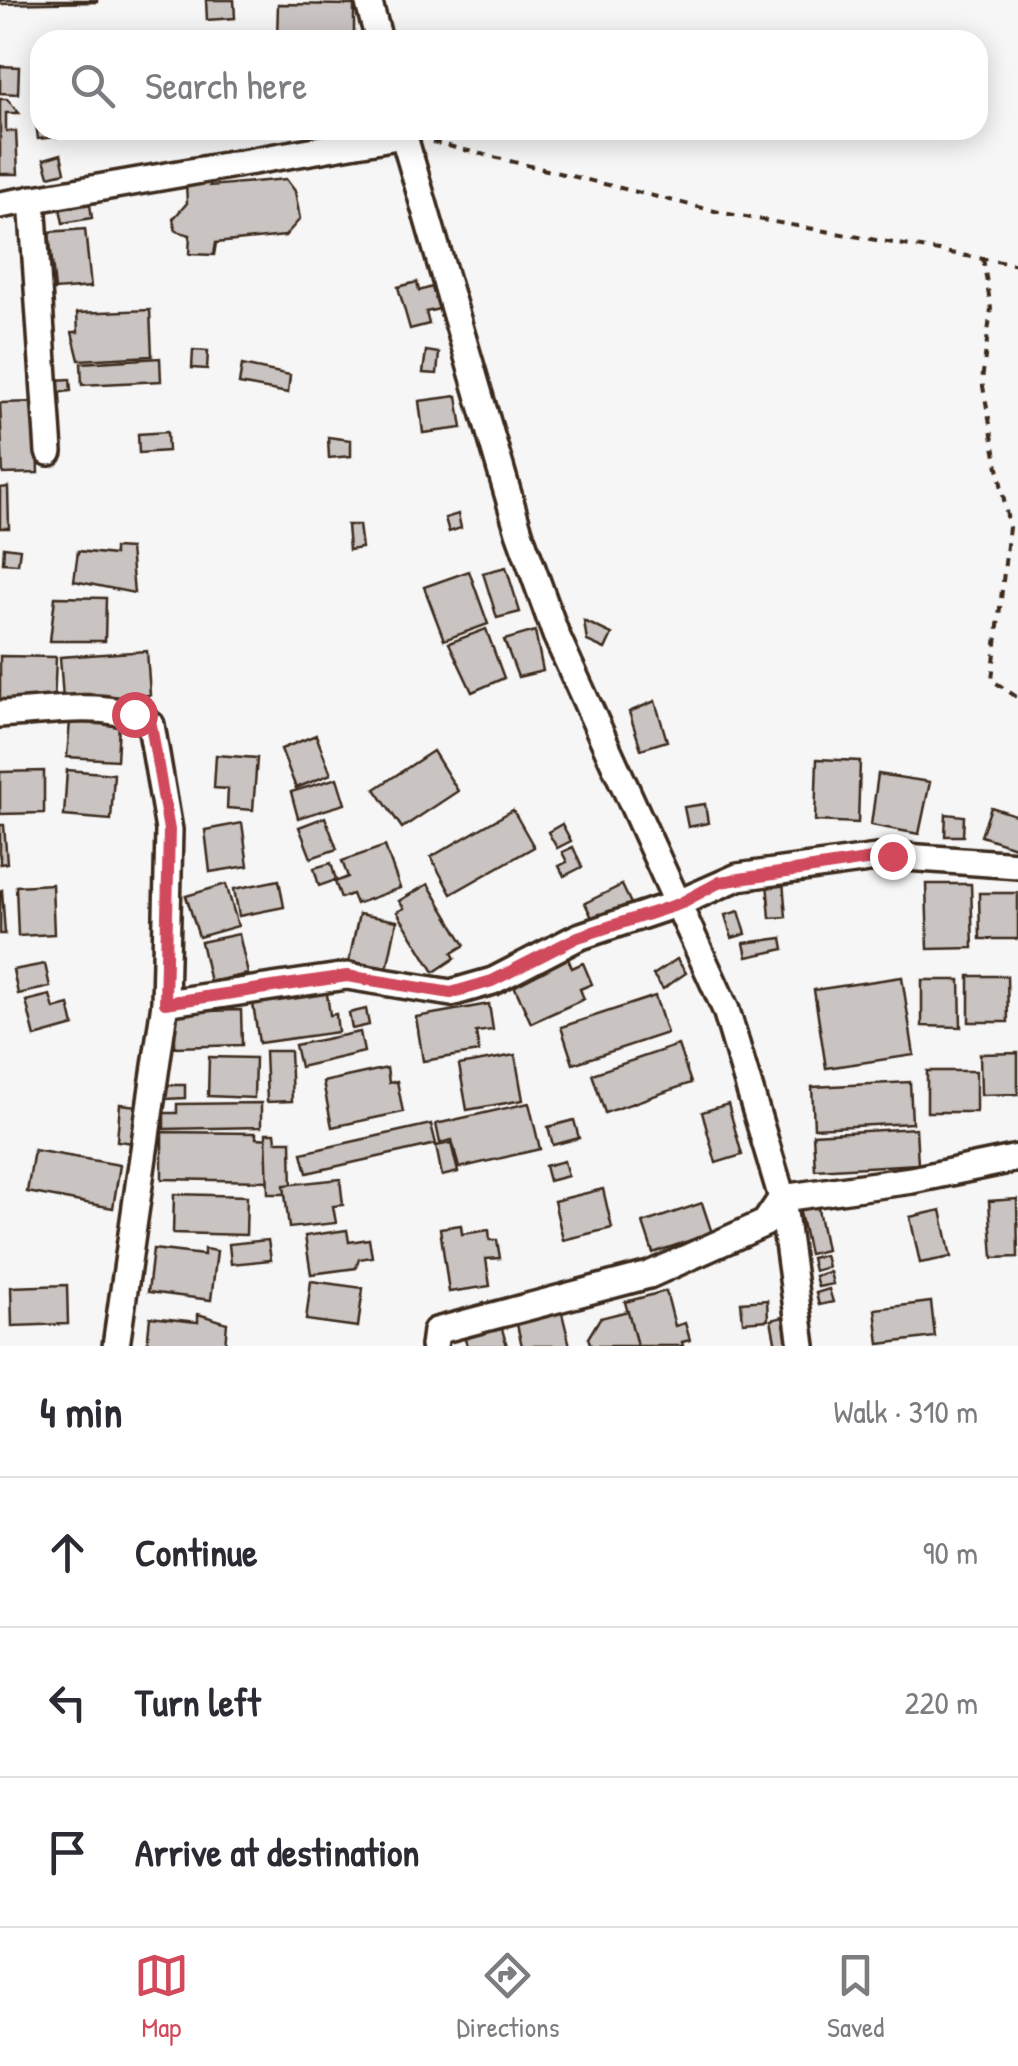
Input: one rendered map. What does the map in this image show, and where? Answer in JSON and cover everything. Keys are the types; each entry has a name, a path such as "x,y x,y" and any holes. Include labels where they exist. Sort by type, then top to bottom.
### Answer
{"street":[{"path":"368,0 376,30"},
{"path":"0,205 359,140"},
{"path":"405,140 531,566 556,635 726,1010 782,1198 802,1346"},
{"path":"32,199 49,452"},
{"path":"0,714 101,710 134,714 151,725 169,830 165,1003 116,1346"},
{"path":"165,1003 347,976 451,993 492,981 578,937 679,904 738,877 892,856 1018,865"},
{"path":"434,1346 436,1330 649,1276 765,1223 782,1198 912,1180 1018,1158"}],"path":[{"path":"434,140 722,214 1018,264"},
{"path":"983,258 991,309 982,381 1008,536 992,680 1018,698"},
{"path":"1008,536 1018,538"}],"building":[{"path":"0,0 97,0 97,2 0,4"},
{"path":"206,0 234,0 235,18 207,20"},
{"path":"278,4 354,5 354,30 277,30"},
{"path":"0,66 19,67 18,94 0,93"},
{"path":"0,99 7,99 19,113 6,113 6,131 16,131 18,174 0,174"},
{"path":"61,154 65,172 49,176 44,159"},
{"path":"210,179 210,186 286,179 295,191 300,219 285,236 216,243 214,255 189,254 190,235 176,231 173,219 187,203 186,183"},
{"path":"89,198 92,218 63,223 59,203"},
{"path":"85,229 91,287 55,290 49,232"},
{"path":"417,282 419,291 432,287 439,309 426,312 429,324 410,329 398,287"},
{"path":"150,310 152,356 79,360 72,332 78,332 77,313"},
{"path":"193,350 208,351 207,369 192,368"},
{"path":"426,351 439,353 437,374 423,373"},
{"path":"160,358 161,381 82,385 81,363"},
{"path":"242,365 290,375 288,393 239,384"},
{"path":"70,379 71,391 55,393 54,380"},
{"path":"457,396 462,428 423,433 419,401"},
{"path":"36,402 38,473 3,474 0,403"},
{"path":"167,432 168,451 139,453 138,434"},
{"path":"328,437 351,440 351,456 329,458"},
{"path":"8,487 9,528 0,528 0,488"},
{"path":"458,514 461,528 449,532 445,518"},
{"path":"347,525 359,525 362,548 349,550"},
{"path":"4,547 20,549 18,564 3,563"},
{"path":"114,548 130,549 134,593 74,581 78,551 114,555"},
{"path":"506,567 520,612 497,618 483,573"},
{"path":"469,571 488,624 444,640 424,587"},
{"path":"55,597 106,598 105,641 50,641"},
{"path":"584,621 612,634 605,649 587,641"},
{"path":"486,629 504,678 472,692 449,643"},
{"path":"535,631 543,671 518,677 504,640"},
{"path":"147,651 150,695 63,700 60,657"},
{"path":"0,656 56,657 54,705 0,703"},
{"path":"655,701 667,741 641,749 629,712"},
{"path":"70,721 119,724 117,760 67,757"},
{"path":"316,735 331,774 296,788 281,749"},
{"path":"433,751 458,791 402,828 375,789"},
{"path":"216,755 257,758 253,810 227,808 228,789 214,788"},
{"path":"817,759 860,761 858,823 815,821"},
{"path":"67,770 114,774 111,820 64,816"},
{"path":"44,771 44,813 0,814 0,772"},
{"path":"878,774 930,782 919,834 871,825"},
{"path":"337,778 345,804 298,818 291,792"},
{"path":"705,804 708,823 688,827 684,807"},
{"path":"991,807 1018,816 1018,848 981,836"},
{"path":"513,810 534,847 451,894 431,857"},
{"path":"946,814 964,816 963,836 945,836"},
{"path":"325,817 337,849 311,858 299,827"},
{"path":"242,823 248,866 210,872 205,830"},
{"path":"562,824 571,841 557,848 548,832"},
{"path":"0,825 4,825 7,863 0,864"},
{"path":"385,846 400,888 356,904 352,894 341,898 335,882 348,877 342,861"},
{"path":"573,847 582,867 564,876 559,866 567,862 562,852"},
{"path":"331,863 336,880 319,886 314,868"},
{"path":"279,880 284,907 239,916 234,889"},
{"path":"783,881 786,917 770,918 767,882"},
{"path":"52,884 54,934 18,936 16,886"},
{"path":"226,884 238,926 199,937 186,896"},
{"path":"428,884 465,945 452,953 455,958 434,972 397,912 404,908 399,901"},
{"path":"926,884 971,884 973,948 928,949"},
{"path":"622,885 633,908 596,926 585,903"},
{"path":"2,890 5,934 0,934"},
{"path":"979,893 1018,893 1018,939 980,939"},
{"path":"739,911 746,934 732,938 725,915"},
{"path":"359,914 397,921 387,969 349,961"},
{"path":"239,934 248,974 210,982 201,942"},
{"path":"782,938 784,949 747,957 744,943"},
{"path":"567,956 572,968 583,963 592,984 580,989 584,999 531,1023 512,981"},
{"path":"677,959 686,973 663,989 653,975"},
{"path":"45,964 50,987 18,994 13,970"},
{"path":"969,976 1007,976 1008,1022 969,1022"},
{"path":"902,977 914,1055 826,1068 814,990"},
{"path":"922,980 960,980 961,1027 922,1026"},
{"path":"326,987 330,1015 336,1014 338,1032 259,1043 252,997"},
{"path":"50,995 54,1009 69,1005 74,1026 35,1037 26,1001"},
{"path":"655,996 667,1033 573,1064 561,1027"},
{"path":"489,1004 493,1030 476,1032 479,1052 423,1061 416,1017"},
{"path":"366,1009 369,1025 352,1029 349,1013"},
{"path":"241,1010 242,1045 175,1047 175,1012"},
{"path":"360,1032 364,1052 300,1067 295,1045"},
{"path":"678,1045 691,1083 605,1113 592,1074"},
{"path":"265,1051 290,1051 292,1101 267,1102"},
{"path":"1018,1053 1018,1094 981,1095 980,1054"},
{"path":"515,1055 523,1100 467,1110 459,1065"},
{"path":"209,1057 255,1058 254,1098 208,1096"},
{"path":"387,1068 389,1083 397,1081 403,1112 332,1127 323,1082"},
{"path":"927,1071 976,1071 976,1112 927,1112"},
{"path":"910,1082 912,1123 814,1128 812,1087"},
{"path":"165,1085 185,1085 185,1098 166,1099"},
{"path":"261,1103 261,1127 164,1129 164,1113 177,1113 177,1104"},
{"path":"529,1103 540,1149 459,1168 452,1140 440,1143 436,1124"},
{"path":"120,1104 138,1106 134,1143 117,1141"},
{"path":"728,1104 742,1155 716,1163 702,1112"},
{"path":"574,1120 579,1138 553,1145 548,1127"},
{"path":"431,1124 436,1144 307,1173 302,1153"},
{"path":"916,1128 918,1164 815,1170 813,1134"},
{"path":"162,1132 256,1133 256,1138 272,1139 272,1181 162,1179"},
{"path":"266,1133 275,1133 276,1141 291,1141 292,1194 268,1194"},
{"path":"451,1143 458,1172 442,1176 436,1146"},
{"path":"34,1150 120,1165 113,1208 27,1192"},
{"path":"564,1161 568,1176 549,1181 545,1166"},
{"path":"340,1179 343,1205 333,1206 336,1223 289,1228 284,1185"},
{"path":"603,1189 612,1228 563,1240 554,1201"},
{"path":"174,1194 247,1196 246,1235 173,1233"},
{"path":"1017,1199 1018,1257 993,1258 989,1201"},
{"path":"702,1203 712,1233 653,1253 643,1223"},
{"path":"817,1204 826,1250 809,1254 799,1208"},
{"path":"941,1210 951,1257 920,1263 910,1217"},
{"path":"461,1225 462,1234 489,1230 490,1240 497,1240 500,1258 486,1259 490,1286 449,1292 440,1228"},
{"path":"347,1230 349,1242 369,1239 372,1257 359,1259 356,1268 311,1274 305,1236"},
{"path":"268,1240 271,1260 231,1264 229,1244"},
{"path":"153,1249 204,1255 204,1249 217,1251 211,1300 148,1292"},
{"path":"825,1255 828,1267 814,1271 811,1258"},
{"path":"830,1272 833,1284 818,1287 815,1276"},
{"path":"311,1281 363,1288 358,1327 306,1320"},
{"path":"67,1285 68,1324 12,1326 11,1287"},
{"path":"829,1289 833,1302 819,1305 816,1293"},
{"path":"666,1291 675,1326 685,1323 690,1340 682,1342 683,1346 637,1346 625,1302"},
{"path":"767,1300 768,1320 743,1322 741,1302"},
{"path":"931,1302 935,1337 879,1344 875,1309"},
{"path":"560,1305 570,1346 522,1346 515,1316"},
{"path":"628,1311 637,1346 591,1346 588,1338 600,1318"},
{"path":"198,1314 227,1323 225,1346 147,1346 150,1317 198,1322"},
{"path":"783,1317 789,1346 776,1346 771,1320"},
{"path":"500,1322 507,1346 467,1346 463,1333"}],"route":[{"path":"134,714 151,725 169,830 165,1003 347,976 425,992 451,993 492,981 578,937 679,904 720,882 892,856"}]}
